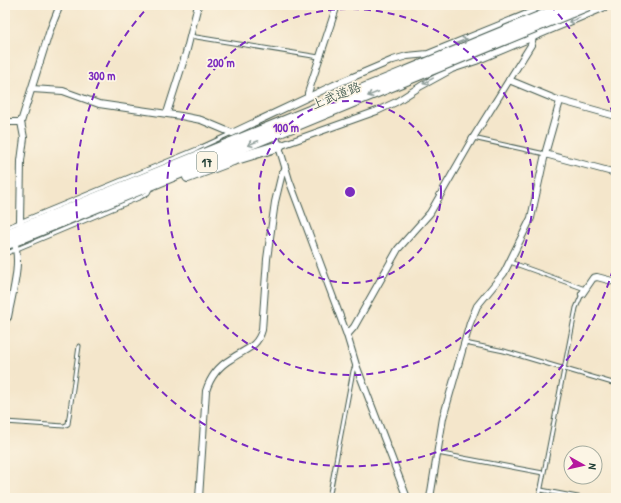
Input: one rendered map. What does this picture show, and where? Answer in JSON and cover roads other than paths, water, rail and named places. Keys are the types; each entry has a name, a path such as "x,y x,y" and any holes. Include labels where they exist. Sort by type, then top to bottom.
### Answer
{"highway":[{"name":"上武道路","path":"12,245 568,5"},
{"name":"上武道路","path":"5,235 21,225 589,5"},
{"path":"132,193 179,181 278,143"}],"street":[{"path":"21,225 21,161 24,138 21,122 50,30 60,5"},
{"path":"167,113 185,58 198,5"},
{"path":"308,97 319,57 337,5"},
{"path":"32,89 63,91 99,104 167,113 201,120 232,133 308,97 393,60 407,56 428,54 443,49 549,5"},
{"path":"407,498 356,365 347,335 285,170 278,143 377,111 396,102 452,69 476,61 610,5"},
{"path":"347,335 354,327 398,249 430,213 473,138 531,45 533,37 525,15"},
{"path":"443,49 452,69"},
{"path":"509,80 560,101 616,116"},
{"path":"430,498 443,418 474,312 502,278 531,218 545,154 560,101"},
{"path":"268,116 270,123"},
{"path":"5,122 21,122"},
{"path":"545,154 616,173"},
{"path":"199,498 206,391 212,378 221,366 231,358 252,346 260,336 262,330 267,259 275,202 282,173 285,170"},
{"path":"8,317 16,274 12,245"},
{"path":"584,291 593,278 597,277 616,282"}],"lane":[{"path":"190,36 319,57"},
{"path":"5,228 21,225 232,133"},
{"path":"473,138 545,154"},
{"path":"5,254 12,245 141,197 148,193 150,189"},
{"path":"510,262 584,291 576,308 539,498"},
{"path":"5,329 8,317"},
{"path":"465,343 504,351 616,384"},
{"path":"5,422 64,426 68,424 79,346"},
{"path":"329,498 353,370 356,365"},
{"path":"437,453 544,473"},
{"path":"541,490 583,498"}]}
